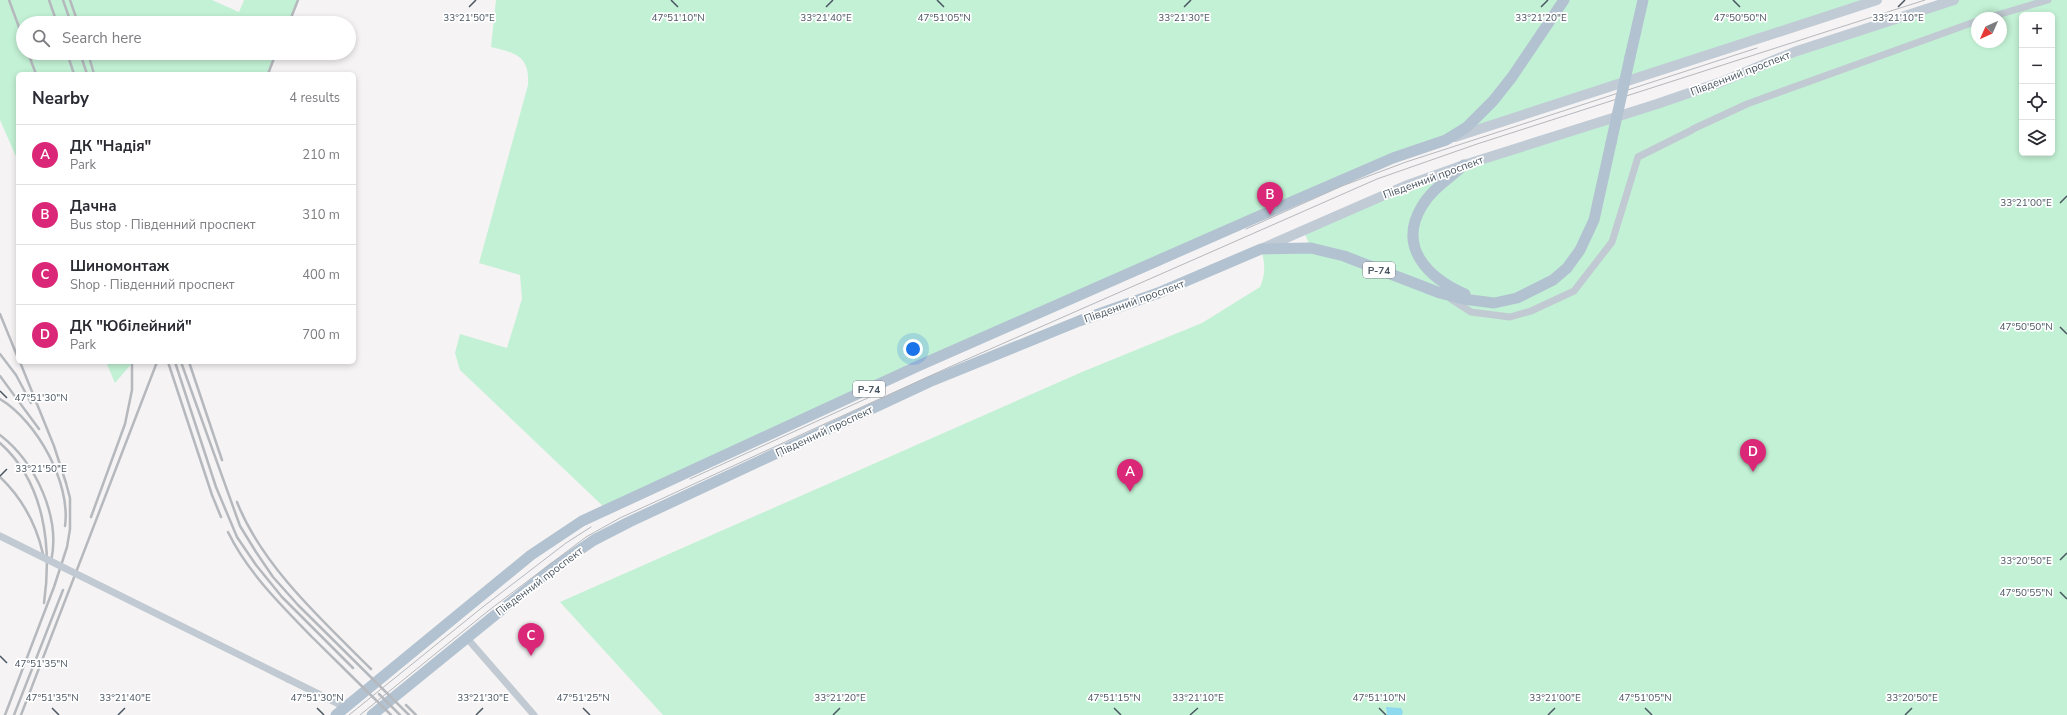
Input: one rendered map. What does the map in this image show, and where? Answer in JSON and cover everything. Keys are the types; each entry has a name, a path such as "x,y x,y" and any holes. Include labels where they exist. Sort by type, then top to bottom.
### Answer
{"main road":[{"name":"Р-74","path":"1446,140 1467,127 1493,101 1512,77 1564,0"},
{"name":"Р-74","path":"1261,249 1311,248 1344,256 1440,293 1471,300 1494,303 1510,301 1545,286 1560,275 1575,259 1586,240 1594,220 1643,0"},
{"name":"Південний проспект","path":"336,715 531,556 582,521 918,366 1393,158 1877,0"},
{"name":"Південний проспект","path":"372,715 466,637 570,556 594,540 629,522 929,382 1079,321 1158,293 1405,186 1464,165 1657,104 1721,82 1801,50 1954,0"},
{"path":"1464,165 1436,189 1422,206 1416,220 1414,242 1418,257 1434,277 1466,295 1494,303"}],"street":[{"path":"2007,12 2048,0"},
{"path":"1440,293 1471,312 1510,317 1531,311 1574,291 1612,242 1638,157 1747,104 1955,27 1971,23"},
{"path":"0,536 345,707"},
{"path":"466,637 534,715"}],"green space":[{"path":"0,0 212,0 239,12 244,0 298,0 292,16 16,16 16,60 273,60 269,72 16,72 16,156 0,120"},
{"path":"496,0 1880,0 1393,158 606,509 460,370 455,353 460,334 507,348 522,299 520,275 479,263 528,85 527,68 520,57 508,51 491,47"},
{"path":"1954,0 2067,0 2067,715 663,715 560,602 1082,372 1202,323 1260,287 1264,268 1261,249 1311,248 1303,230 1405,186"},
{"path":"107,364 131,364 115,383"}],"water":[{"path":"1386,707 1401,708 1403,712 1402,715 1387,715"}],"tram line":[{"path":"360,715 488,611 586,537 620,518 785,442 954,365 1377,179 1477,144 1925,0"},
{"path":"1246,229 1342,186 1406,162 1757,48"},
{"path":"690,479 883,391"},
{"path":"349,715 484,606 566,543 591,527"}],"railway":[{"path":"9,0 16,19"},
{"path":"49,0 55,16"},
{"path":"63,0 69,16"},
{"path":"70,0 76,16"},
{"path":"292,16 298,0"},
{"path":"31,60 35,72"},
{"path":"69,60 73,72"},
{"path":"82,60 86,72"},
{"path":"90,60 93,72"},
{"path":"269,72 273,60"},
{"path":"0,314 16,353"},
{"path":"0,354 16,375 31,403"},
{"path":"5,715 54,587 67,547 70,529 70,498 66,483 54,446 21,364"},
{"path":"91,517 125,424 132,390 132,364"},
{"path":"21,715 156,364"},
{"path":"169,364 212,495 221,517"},
{"path":"176,364 216,487 237,537 256,565 282,597 353,668"},
{"path":"182,364 240,526 256,552 273,577 298,605 409,715"},
{"path":"190,364 222,460"},
{"path":"0,376 39,429"},
{"path":"0,399 14,409 27,422 49,455 63,491 65,526"},
{"path":"0,435 25,460 43,492 49,509 52,527 53,545 51,562"},
{"path":"0,443 15,459 27,477 36,496 42,517 47,560 44,603"},
{"path":"0,477 8,485 28,512 37,532 43,554"},
{"path":"237,502 248,526 262,548 295,592 371,669"},
{"path":"228,532 245,561 277,601 391,715"},
{"path":"14,715 63,590"},
{"path":"379,694 400,715"},
{"path":"406,705 416,715"}],"place":[{"name":"Дачна","path":"1270,215"},
{"name":"ДК \"Юбілейний\"","path":"1753,472"},
{"name":"ДК \"Надія\"","path":"1130,492"},
{"name":"Шиномонтаж","path":"531,656"}]}
